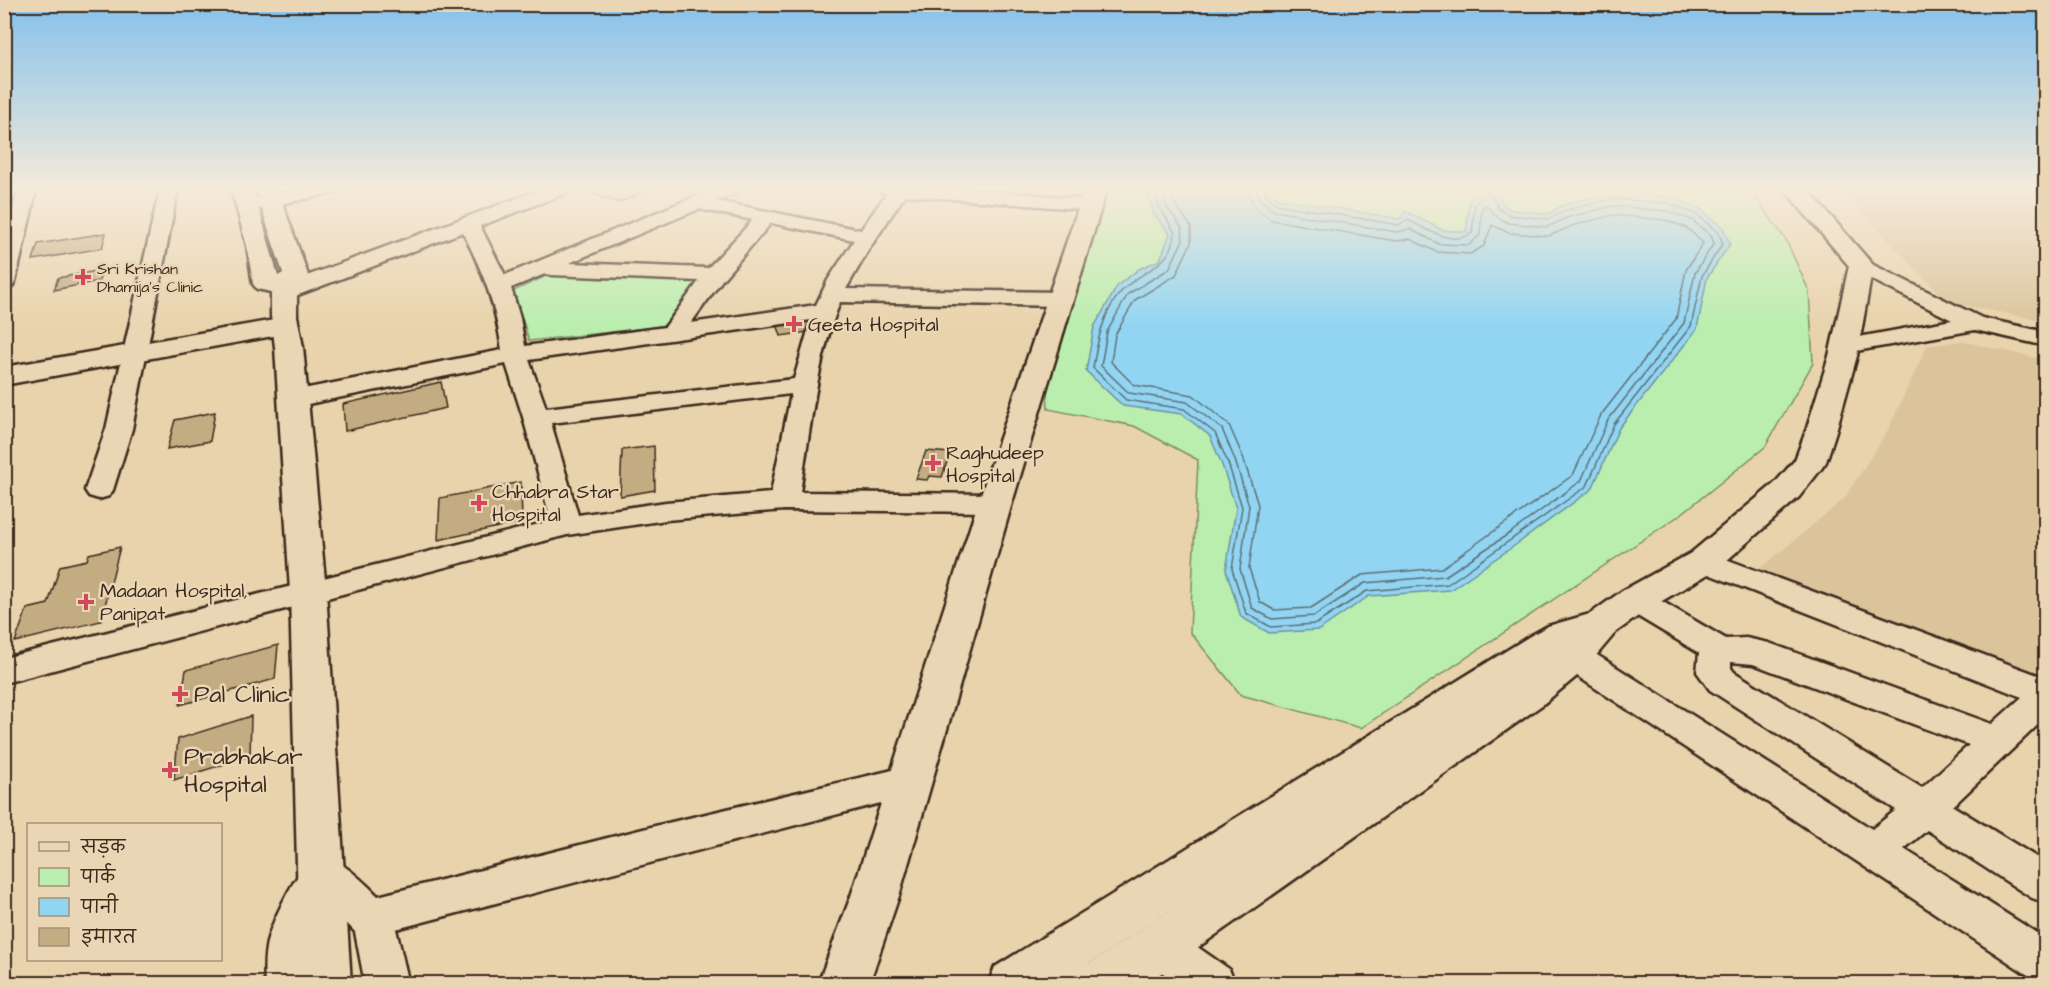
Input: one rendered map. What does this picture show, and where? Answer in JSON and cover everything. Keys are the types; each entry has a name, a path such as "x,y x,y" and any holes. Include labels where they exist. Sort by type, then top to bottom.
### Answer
{"street":[{"path":"4,282 16,234"},
{"path":"99,490 119,429 160,234"},
{"path":"260,234 266,284 284,305 293,399 308,591 326,984"},
{"path":"4,376 137,347 284,305 444,234"},
{"path":"474,234 499,285 509,318 515,355 536,417 567,526"},
{"path":"499,285 624,234"},
{"path":"672,333 714,275 750,234"},
{"path":"852,234 867,237"},
{"path":"784,501 806,385 828,303 869,234"},
{"path":"843,984 875,896 995,503 1082,234"},
{"path":"1834,234 1861,265 1975,324 2046,339"},
{"path":"1013,984 1066,970 1544,646 1619,612 1704,561 1787,490 1810,462 1845,346 1861,265"},
{"path":"543,268 714,275"},
{"path":"293,399 515,355 672,333 828,303 1061,299"},
{"path":"1845,346 1975,324"},
{"path":"4,363 137,347"},
{"path":"536,417 806,385"},
{"path":"4,672 308,591 567,526 666,511 784,501 995,503"},
{"path":"1704,561 2046,694 1925,809 1873,852"},
{"path":"1619,612 1721,651 1740,649 1757,652 1999,741"},
{"path":"1102,984 1161,946 1498,713 1574,657 1619,612"},
{"path":"1721,651 1714,656 1713,664 1714,672 1722,681 2046,885"},
{"path":"1574,657 2046,963"},
{"path":"371,917 659,842 910,782"},
{"path":"322,874 353,897 371,917 381,945 387,984"},
{"path":"287,984 286,944 294,921 322,874"},
{"path":"1161,946 1213,984"}],"shaded area":[{"path":"1883,234 2045,234 2045,321 1947,302"},
{"path":"1961,341 2045,360 2045,689 1745,581 1844,499 1888,430 1927,346"}],"green space":[{"path":"1091,234 1782,234 1809,291 1813,363 1765,447 1680,515 1361,728 1241,695 1190,632 1198,460 1134,426 1048,409 1046,377"},
{"path":"559,270 702,282 674,325 529,341 514,291"}],"water":[{"path":"1170,234 1726,234 1730,244 1707,278 1697,329 1619,428 1592,489 1450,590 1369,596 1319,630 1269,633 1241,617 1226,570 1236,508 1210,436 1182,414 1123,406 1086,371 1094,327 1118,285 1139,269 1160,260"}],"building":[{"path":"106,234 102,248 33,260 38,244"},
{"path":"102,270 99,281 54,290 58,278"},
{"path":"810,319 815,331 781,336 777,324"},
{"path":"441,382 446,408 345,431 343,404"},
{"path":"215,412 210,441 167,449 175,420"},
{"path":"654,446 655,490 620,496 622,450"},
{"path":"926,451 950,453 942,477 929,476 927,480 916,479"},
{"path":"521,482 522,522 438,540 440,498"},
{"path":"120,547 101,621 15,642 27,609 48,604 60,566 87,560 89,554"},
{"path":"278,645 275,679 180,705 186,670"},
{"path":"251,716 250,756 174,780 178,739"}],"place":[{"name":"Sri Krishan Dhamija's Clinic","path":"83,277"},
{"name":"Geeta Hospital","path":"794,324"},
{"name":"Raghudeep Hospital","path":"933,463"},
{"name":"Chhabra Star Hospital","path":"479,503"},
{"name":"Madaan Hospital, Panipat","path":"86,602"},
{"name":"Pal Clinic","path":"180,694"},
{"name":"Prabhakar Hospital","path":"170,770"}]}
